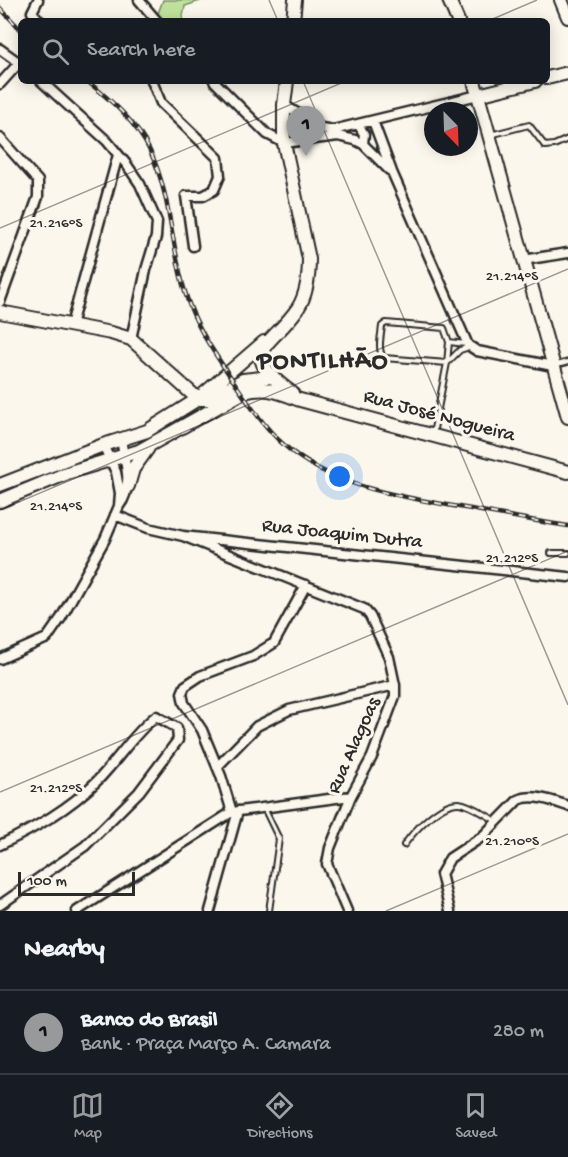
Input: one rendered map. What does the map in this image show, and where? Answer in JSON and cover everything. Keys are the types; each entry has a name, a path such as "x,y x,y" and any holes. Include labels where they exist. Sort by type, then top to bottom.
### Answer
{"main road":[{"path":"293,18 295,0"},
{"path":"449,0 457,18"},
{"path":"561,0 568,17"},
{"path":"550,77 568,73"},
{"path":"287,84 284,143 309,259 309,271 307,285 298,307 261,350 262,361 270,377 300,400"},
{"path":"475,84 568,417"},
{"path":"478,95 523,84"},
{"path":"0,312 111,333 131,339 198,399 209,399 243,380 270,377"},
{"path":"0,485 103,445 147,431 198,399 279,329"},
{"name":"Rua José Nogueira","path":"0,501 70,472 124,457 151,445 244,392 267,388 300,400 568,472"},
{"path":"128,486 137,463 151,445"}],"street":[{"path":"37,18 32,12 38,0"},
{"path":"139,0 154,18"},
{"path":"456,0 457,18"},
{"path":"0,49 18,62"},
{"path":"0,84 18,66"},
{"path":"44,84 107,141 127,165 140,184 158,228 131,339"},
{"path":"153,84 161,103 218,158 220,176 214,190 203,196 186,196 193,246"},
{"path":"217,84 267,134 284,143 338,136 363,144 392,172"},
{"path":"284,105 321,128 333,130 478,95"},
{"path":"303,141 302,130 308,121"},
{"path":"373,121 392,172 469,346 477,351 553,366"},
{"path":"358,124 364,134 363,144"},
{"path":"0,138 34,174 39,185 38,197 0,302"},
{"path":"71,325 118,155"},
{"path":"523,260 568,253"},
{"path":"0,659 47,638 61,618 105,539 126,496 128,486 121,440"},
{"path":"103,445 119,482 117,511"},
{"name":"Rua Joaquim Dutra","path":"117,511 148,528 183,536 568,577"},
{"name":"Rua Alagoas","path":"183,536 346,601 367,612 386,649 395,685 393,704 372,757 351,796 330,848 327,864 347,911"},
{"path":"210,911 235,812 202,730 184,703 182,693 185,686 200,676 253,656 274,643 306,585"},
{"path":"217,767 257,726 290,710 395,685"},
{"path":"0,845 59,813 97,781 145,724 156,716 177,728 178,740 139,792 85,846 0,905"},
{"path":"77,911 235,812 351,796"},
{"path":"450,911 441,874 450,858 476,842 522,798 539,798 568,806"}],"lane":[{"path":"489,135 529,125 545,146 568,140"},
{"path":"432,435 447,363 448,342 445,331 441,327 386,323 382,326 381,354 384,358 447,363 460,350 469,346"},
{"path":"448,342 469,346"},
{"path":"553,366 568,362"},
{"path":"551,553 568,553"},
{"path":"404,845 421,825 451,804 467,805 497,822"},
{"path":"264,807 279,839 269,911"}],"green space":[{"path":"163,0 203,0 185,6 183,18 159,18 157,16"}],"railway":[{"path":"0,8 18,27"},
{"path":"91,84 123,113 145,141 157,168 167,203 180,275 193,315 210,346 248,403 283,444 302,459 323,471 346,481 393,495 568,526"}],"place":[{"name":"Banco do Brasil","path":"306,156"}],"district":[{"name":"PONTILHÃO","path":"323,362"}]}
